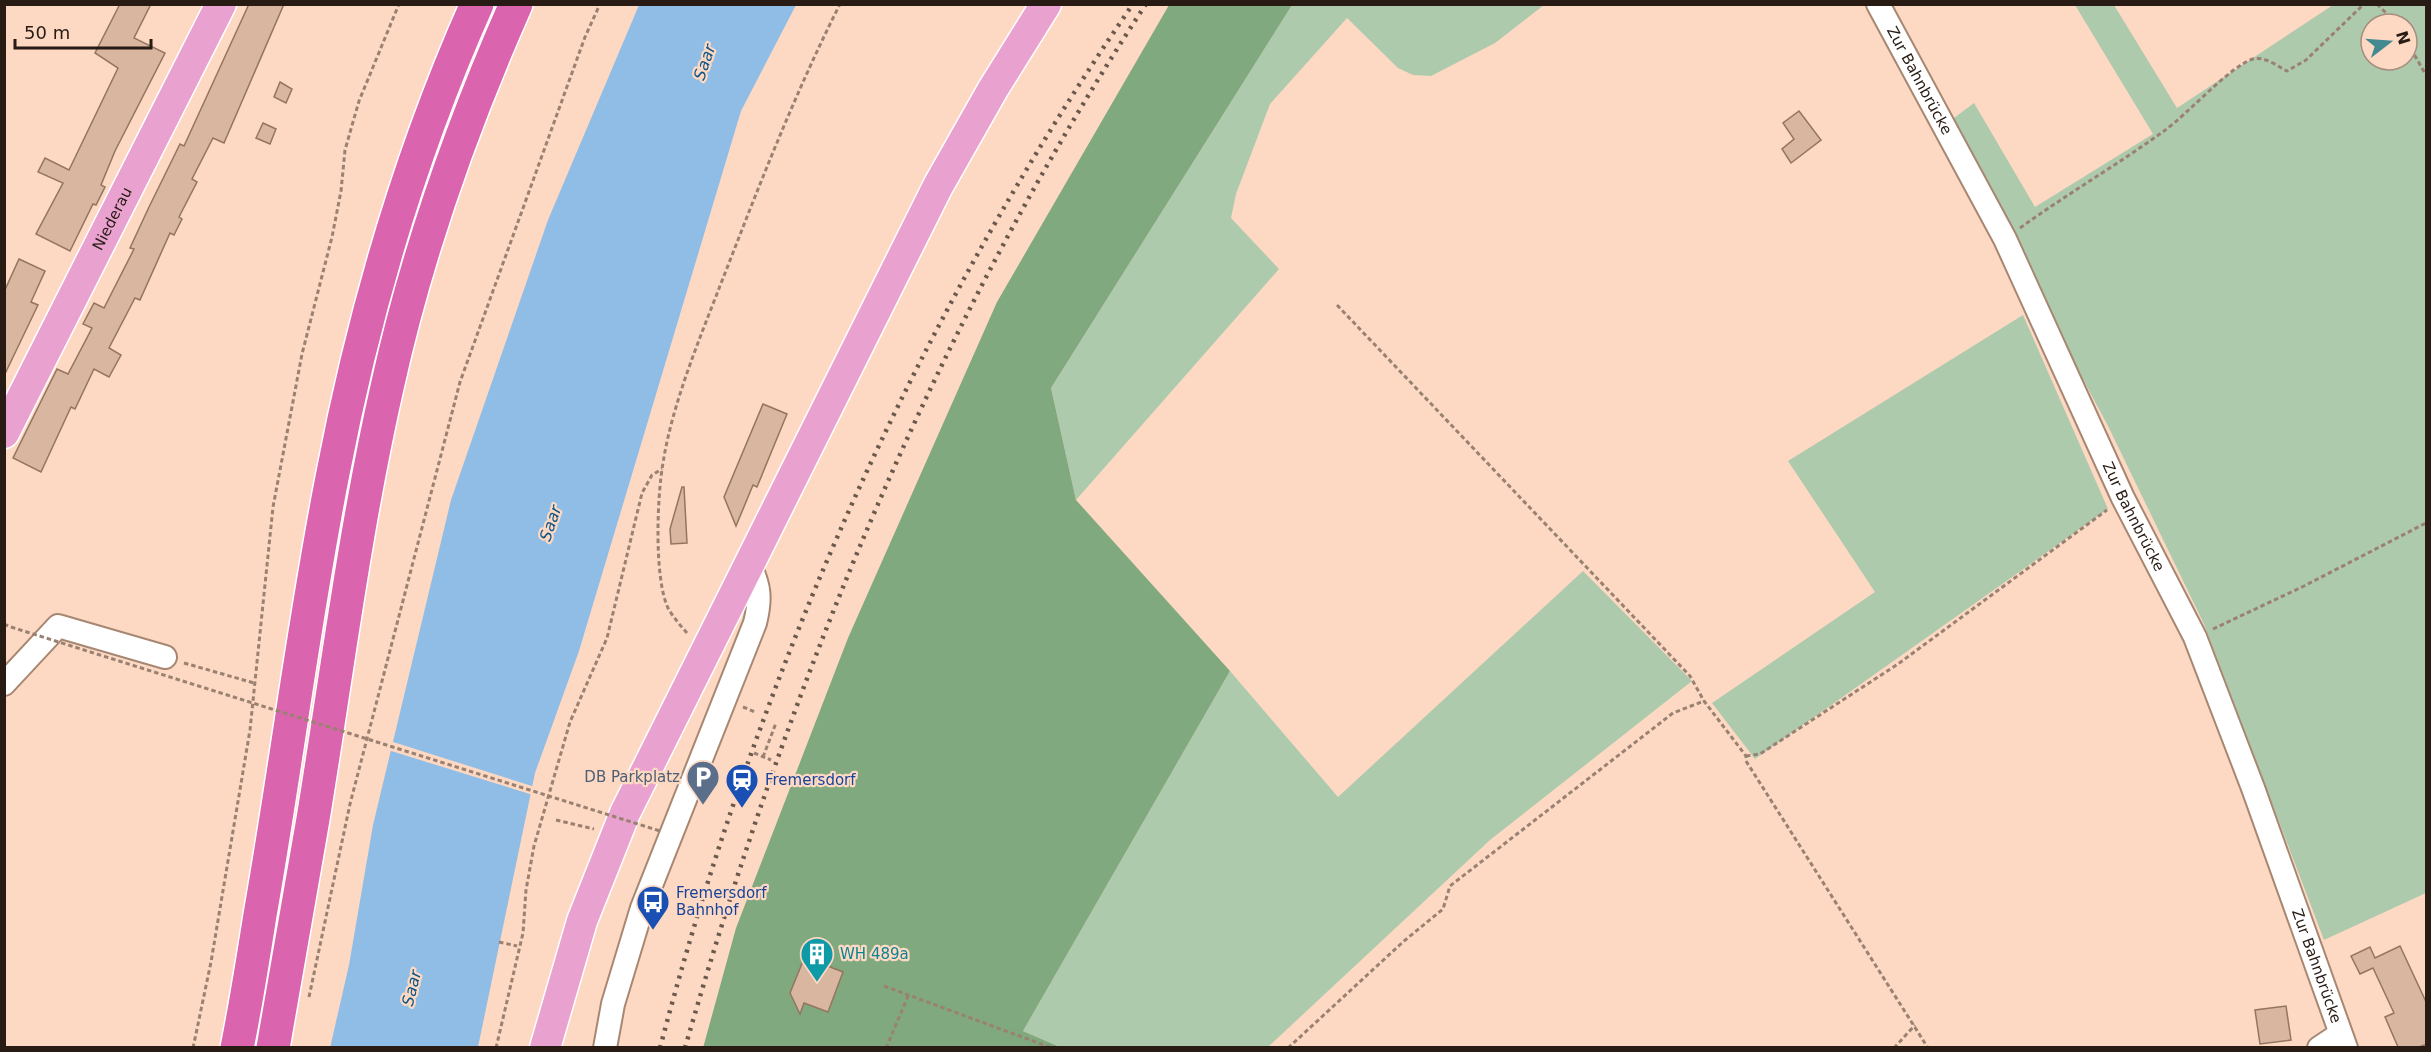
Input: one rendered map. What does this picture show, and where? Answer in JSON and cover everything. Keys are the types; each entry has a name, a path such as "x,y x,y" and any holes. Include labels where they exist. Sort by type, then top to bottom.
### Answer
{"highway":[{"path":"237,1047 278,812 332,474 354,372 382,266 419,149 452,61 477,4"},
{"path":"273,1047 367,481 389,380 416,276 453,161 484,75 516,4"}],"main road":[{"name":"Niederau","path":"4,433 221,4"},
{"path":"545,1047 582,921 625,813 938,186 993,89 1046,4"}],"street":[{"name":"Zur Bahnbrücke","path":"1878,4 2005,239 2123,498 2195,637 2253,788 2343,1041"},
{"path":"605,1047 613,1004 642,908 755,623 761,599 758,581 749,564"},
{"path":"4,684 58,626 165,657"},
{"path":"2319,1047 2343,1041"}],"path":[{"path":"193,1047 213,950 250,730 273,507 302,354 332,237 348,140 359,101 399,4"},
{"path":"309,1002 351,804 460,382 585,37 600,4"},
{"path":"707,650 675,620 660,583 662,469 673,422 696,349 741,230 814,58 840,4"},
{"path":"2005,239 2164,131 2200,102 2230,73 2254,59 2265,60 2287,71 2306,60 2364,4"},
{"path":"2419,62 2427,75"},
{"path":"1337,305 1690,676 1704,701 1746,756 1746,761 1928,1047"},
{"path":"496,1047 524,933 526,890 534,846 550,787 570,722 607,638 642,493 652,475 662,469"},
{"path":"1746,756 1760,754 1898,664 2123,498"},
{"path":"2195,637 2304,586 2427,523"},
{"path":"4,624 660,831"},
{"path":"165,657 254,683"},
{"path":"1288,1047 1404,941 1443,909 1450,886 1673,713 1704,701"},
{"path":"763,757 776,723"},
{"path":"754,753 771,760"},
{"path":"556,820 602,830"},
{"path":"499,942 517,946"},
{"path":"884,986 1052,1047"},
{"path":"886,1047 909,994"},
{"path":"1894,1047 1915,1025"}],"green space":[{"path":"1169,5 1292,5 1051,388 1076,500 1230,671 1023,1031 1060,1047 703,1048 736,928 848,638 997,302"},
{"path":"1292,5 1544,5 1495,43 1431,76 1413,75 1398,68 1347,18 1270,104 1236,194 1231,218 1279,269 1076,500 1051,388"},
{"path":"2075,5 2114,5 2177,108 2333,5 2426,5 2426,893 2324,940 2204,624 2108,426 1946,124 1974,103 2035,207 2153,134"},
{"path":"2023,315 2108,509 1755,759 1712,703 1875,592 1788,461"},
{"path":"1583,571 1692,681 1490,840 1268,1047 1060,1047 1023,1031 1230,671 1338,797"}],"water":[{"name":"Saar","path":"639,5 796,5 741,111 579,651 535,773 478,1047 330,1048 349,965 373,825 451,500 548,220"}],"pier":[{"path":"390,741 535,787 533,795 388,750"}],"building":[{"path":"120,4 151,4 134,38 165,53 115,151 101,185 105,187 96,205 93,204 70,251 36,234 63,183 38,172 45,158 69,170 118,68 95,53"},
{"path":"249,4 284,4 224,143 213,138 192,179 197,182 179,217 182,219 174,235 170,233 140,300 135,298 109,348 121,355 109,377 94,369 75,409 71,407 41,472 13,458 57,369 68,374 92,328 83,324 94,303 104,308 134,249 130,248 149,207 180,144 184,146"},
{"path":"280,82 292,89 286,103 274,97"},
{"path":"1799,111 1821,140 1791,163 1782,149 1794,139 1783,123"},
{"path":"263,123 276,129 270,144 256,138"},
{"path":"19,259 45,271 31,302 38,305 4,376 4,292"},
{"path":"763,404 787,414 757,487 753,485 736,526 724,497"},
{"path":"682,487 684,487 687,543 671,544 670,529"},
{"path":"2400,946 2427,1004 2427,1044 2419,1047 2398,1047 2385,1017 2394,1013 2373,968 2360,974 2351,956 2370,947 2375,958"},
{"name":"WH 489a","path":"825,950 820,963 843,972 828,1012 804,1003 800,1014 790,993 803,961"},
{"path":"2286,1006 2291,1040 2260,1044 2255,1010"}],"railway":[{"path":"660,1048 699,910 744,773 795,638 851,506 913,376 981,248 1054,124 1133,4"},
{"path":"685,1048 726,911 772,775 822,641 876,508 936,378 1000,251 1070,126 1146,4"}],"place":[{"name":"DB Parkplatz","path":"703,806"},
{"name":"Fremersdorf","path":"742,809"},
{"name":"Fremersdorf Bahnhof","path":"653,931"},
{"name":"WH 489a","path":"817,983"}]}
